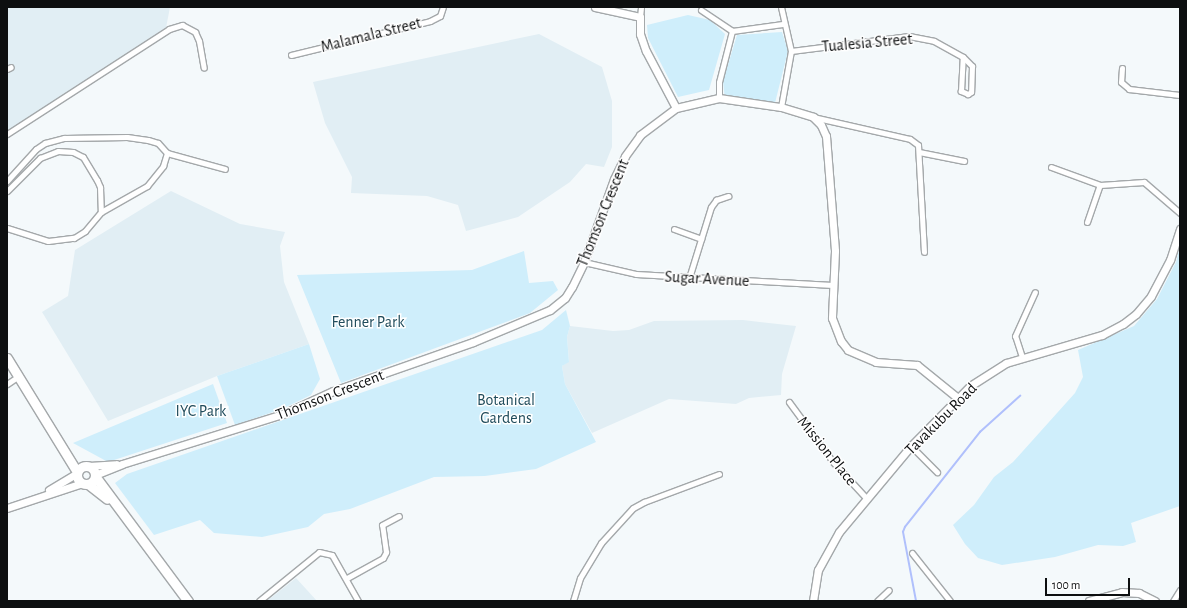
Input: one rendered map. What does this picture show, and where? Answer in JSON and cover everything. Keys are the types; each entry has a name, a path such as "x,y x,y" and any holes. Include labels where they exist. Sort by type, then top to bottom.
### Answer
{"highway":[{"path":"7,358 85,483 113,503"},
{"path":"64,449 94,469 95,476 113,503 188,601"},
{"path":"77,472 88,465"},
{"path":"85,483 95,476"}],"main road":[{"path":"595,7 640,17 640,34 646,51 676,108"},
{"name":"Thomson Crescent","path":"95,476 122,464 283,414 333,392 473,342 538,316 565,298 584,262 614,179 625,156 640,135 676,108 719,98 781,107 814,116"},
{"path":"814,116 826,136 835,251 832,318 841,341 848,350 876,362 917,365 959,399"},
{"name":"Tavakubu Road","path":"813,601 818,570 839,532 911,446 959,399 970,386 1006,363 1022,357 1102,335 1131,317 1154,290 1170,260 1180,229"},
{"name":"Thomson Crescent","path":"88,465 122,464"},
{"path":"40,495 77,472"},
{"path":"7,508 40,495 85,483"},
{"path":"1089,601 1122,592 1139,593 1155,601"}],"street":[{"name":"Malamala Street","path":"291,55 430,21 440,16 443,7"},
{"path":"640,17 641,7"},
{"path":"781,7 783,24 791,51 781,107"},
{"path":"701,10 732,31 783,24"},
{"path":"7,134 169,28 182,26 195,32 199,41 204,68"},
{"path":"719,98 719,82 732,31"},
{"name":"Tualesia Street","path":"791,51 909,36 934,41 963,57"},
{"path":"963,57 972,66 971,92 968,94 961,91 963,57"},
{"path":"1122,68 1122,82 1129,89 1180,95"},
{"path":"814,116 910,139 918,145 924,252"},
{"path":"7,181 36,149 53,140 126,137 158,143 167,153 225,169"},
{"path":"7,191 40,158 58,150 73,152 83,157 97,180 100,187 101,212"},
{"path":"919,152 964,162"},
{"path":"7,228 48,241 60,241 74,238 85,231 101,212 147,186 163,166 167,153"},
{"path":"1051,167 1100,185 1144,182 1180,213"},
{"path":"1087,222 1100,185"},
{"path":"689,278 713,202 728,196"},
{"path":"674,229 701,239"},
{"name":"Sugar Avenue","path":"584,262 620,272 689,278 833,285"},
{"path":"1022,357 1016,336 1017,328 1035,292"},
{"path":"7,384 19,376"},
{"name":"Mission Place","path":"789,402 833,462 867,499"},
{"path":"911,446 937,472"},
{"path":"573,601 580,578 602,542 633,508 644,502 719,474"},
{"path":"347,578 383,558 386,552 382,525 399,516"},
{"path":"259,601 319,552 332,555 347,578 358,601"},
{"path":"912,553 950,601"},
{"path":"877,601 889,590"},
{"path":"1173,601 1180,590"}],"shaded area":[{"path":"7,7 170,7 166,28 7,132"},
{"path":"539,34 602,67 612,101 612,147 604,167 586,164 570,182 518,217 466,231 458,205 427,196 351,193 352,177 325,123 313,82"},
{"path":"171,191 240,224 285,232 280,246 284,282 309,344 217,376 108,421 42,312 68,296 75,250"},
{"path":"743,320 796,326 782,374 781,395 749,398 736,404 669,399 592,433 565,384 562,366 569,361 567,337 570,326 613,331 629,330 654,321"},
{"path":"296,578 317,601 266,601 272,597"}],"green space":[{"path":"688,15 710,20 725,34 709,90 678,97 648,38 647,25"},
{"path":"782,32 788,51 773,111 725,100 723,81 737,35"},
{"path":"1180,247 1180,506 1131,523 1136,542 1123,546 1098,545 1055,557 1002,565 978,558 965,544 953,525 974,505 994,477 1013,462 1075,393 1083,377 1078,350 1134,326 1157,299 1176,262"},
{"name":"Fenner Park","path":"524,251 529,283 553,281 558,290 530,313 341,383 297,275 472,270"},
{"name":"Botanical Gardens","path":"566,310 570,326 567,337 569,362 562,366 565,384 596,442 536,469 485,476 434,477 350,509 324,514 308,527 262,537 214,533 200,520 154,535 115,483 127,474 542,330"},
{"path":"309,344 320,379 311,395 282,409 235,425 217,376"},
{"name":"IYC Park","path":"213,384 227,423 108,462 73,443"}],"waterway":[{"path":"916,601 903,532 905,527 980,432 1020,396"}]}
